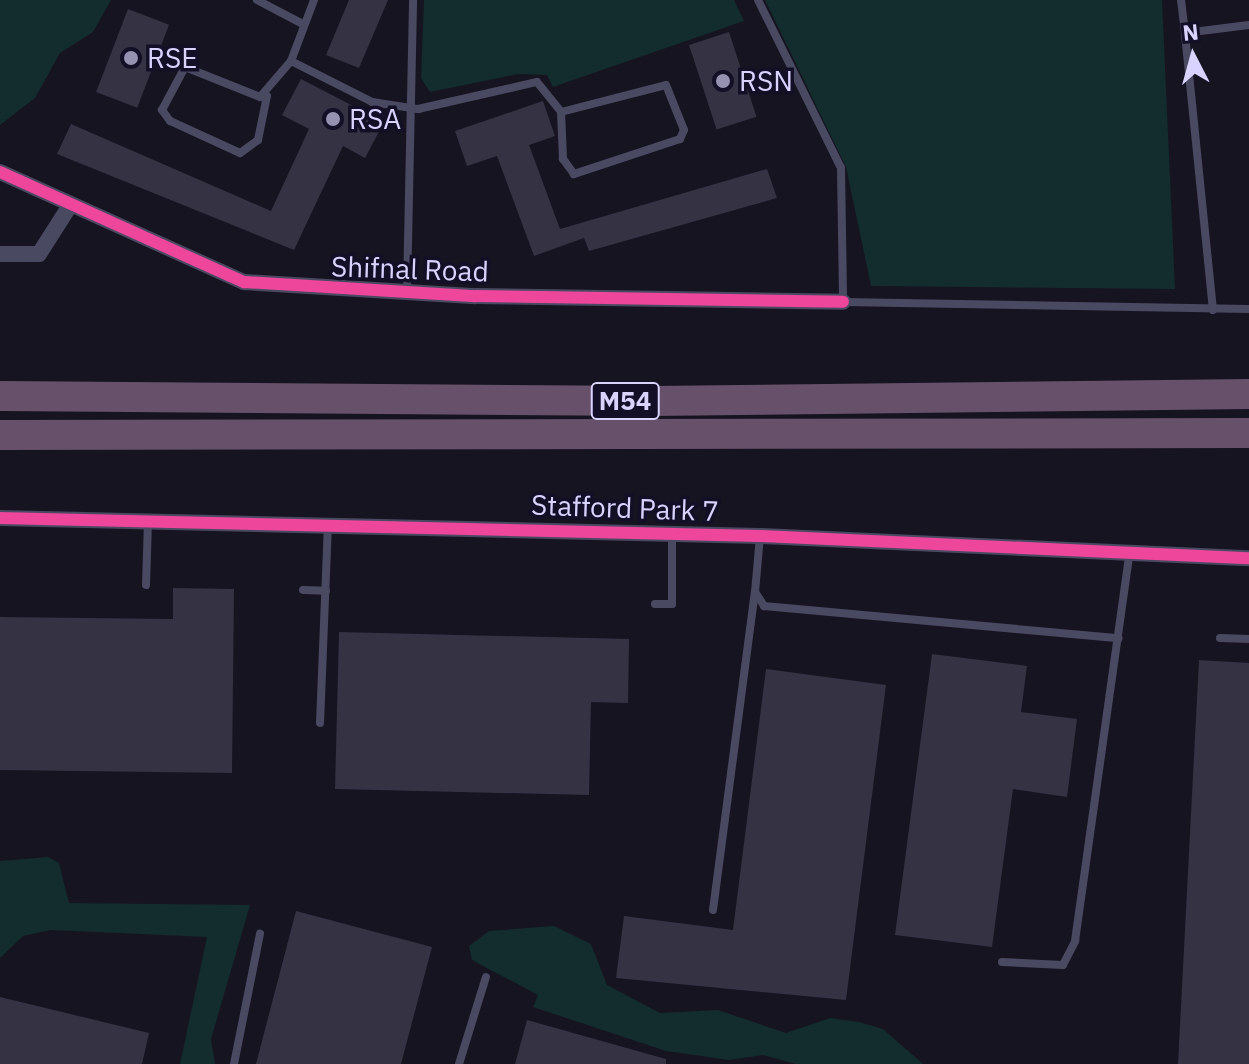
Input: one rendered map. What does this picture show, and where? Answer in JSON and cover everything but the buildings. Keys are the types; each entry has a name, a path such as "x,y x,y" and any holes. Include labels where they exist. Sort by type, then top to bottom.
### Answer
{"highway":[{"name":"M54","path":"0,396 652,401 1249,394"},
{"name":"M54","path":"0,435 1249,433"}],"street":[{"name":"Shifnal Road","path":"0,172 244,282 407,290 843,302"},
{"path":"0,254 39,254 71,204"},
{"name":"Stafford Park 7","path":"0,518 672,533 1249,558"}],"lane":[{"path":"257,0 303,24"},
{"path":"267,96 192,65 181,70 162,110 170,121 240,153 258,140 267,96 291,61 314,0"},
{"path":"407,290 407,106 413,0"},
{"path":"758,0 841,168 843,302 1249,309"},
{"path":"1181,0 1213,310"},
{"path":"1185,33 1249,25"},
{"path":"291,61 372,102 407,106 441,107 537,82 561,112 563,159 574,174 680,139 684,130 666,85 561,112"},
{"path":"146,585 148,519"},
{"path":"320,723 328,524"},
{"path":"655,604 672,604 672,533"},
{"path":"713,910 760,536"},
{"path":"1002,962 1063,965 1075,941 1130,551"},
{"path":"303,590 326,591"},
{"path":"755,592 764,606 1119,638"},
{"path":"1220,638 1249,639"},
{"path":"234,1064 260,934"},
{"path":"459,1064 486,977"}],"green space":[{"path":"0,0 111,0 93,32 60,53 35,98 0,125"},
{"path":"424,0 734,0 744,21 553,87 547,75 518,74 430,92 421,78"},
{"path":"765,0 1162,0 1175,289 871,286 846,167"},
{"path":"48,857 59,863 69,903 250,905 211,1039 215,1064 180,1064 207,937 51,930 23,936 0,958 0,861"},
{"path":"554,926 591,944 607,985 660,1013 718,1010 786,1033 830,1018 859,1022 883,1029 923,1064 796,1064 763,1055 729,1060 666,1051 533,1007 538,995 472,960 469,946 489,931"}],"cycle path":[{"path":"0,172 244,282 476,296 843,302"},
{"path":"0,518 760,536 1249,558"}],"place":[{"name":"RSE","path":"131,58"},
{"name":"RSN","path":"723,81"},
{"name":"RSA","path":"333,119"}]}
